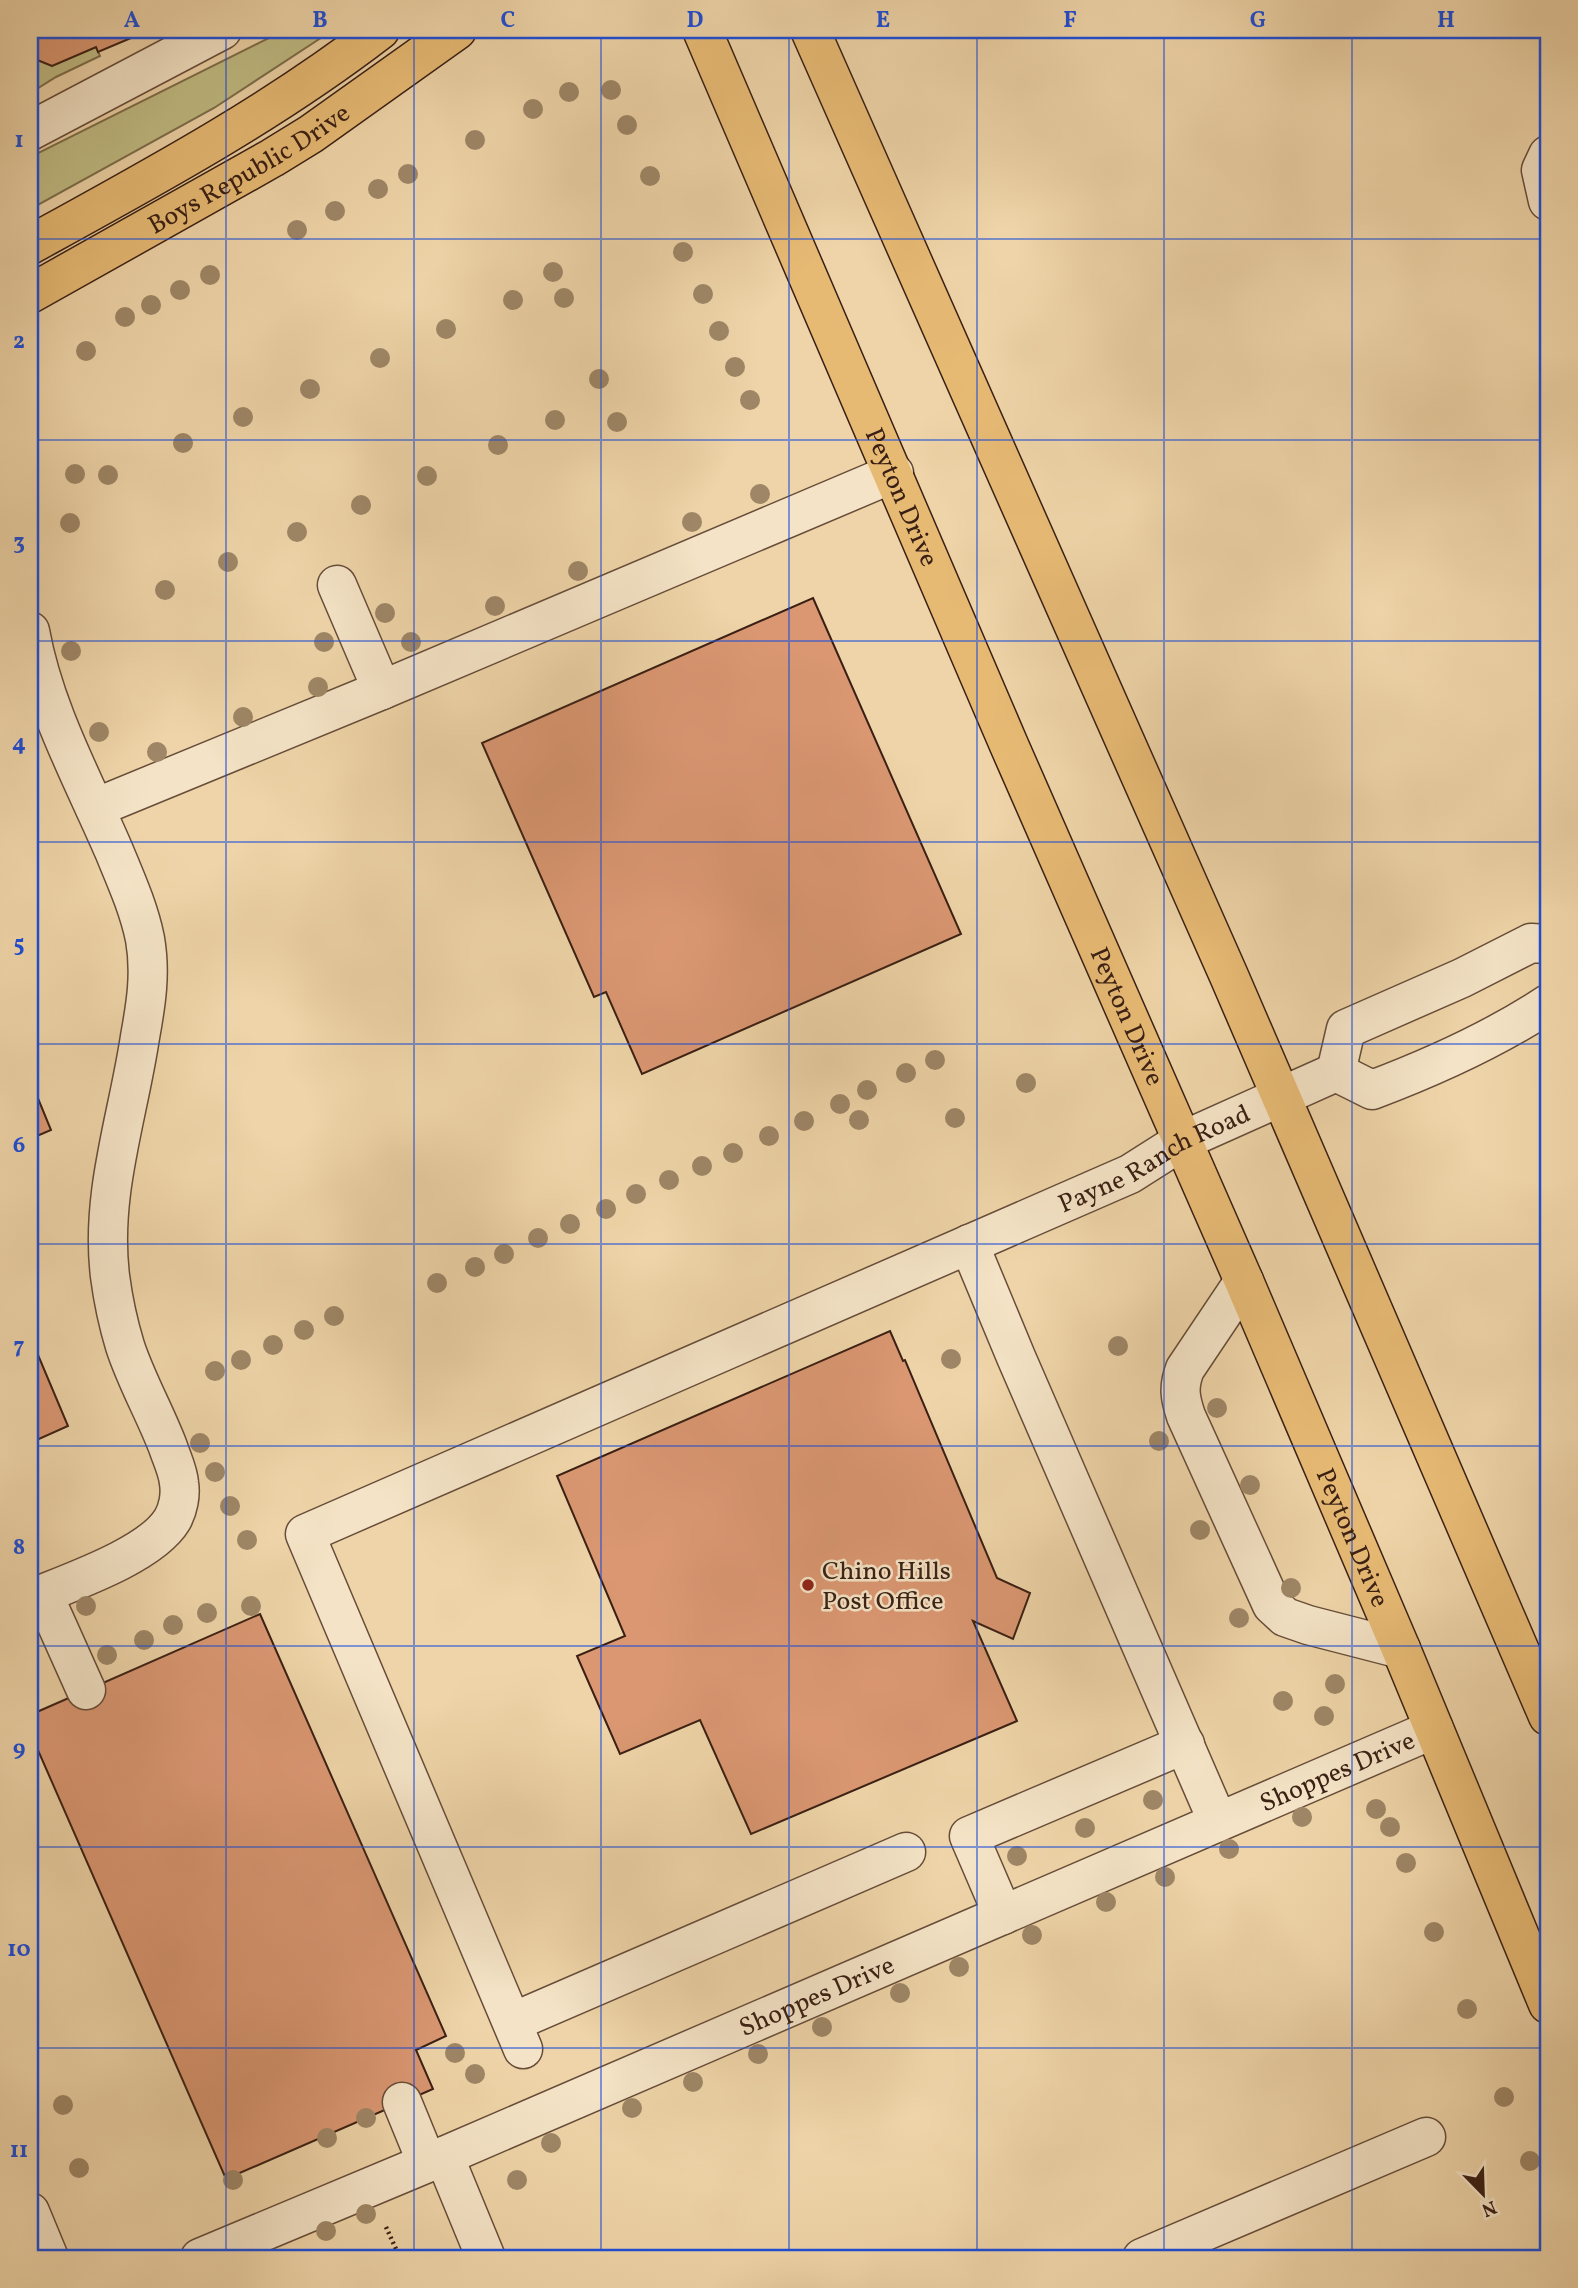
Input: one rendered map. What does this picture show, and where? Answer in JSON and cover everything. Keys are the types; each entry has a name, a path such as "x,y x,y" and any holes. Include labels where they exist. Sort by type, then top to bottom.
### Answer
{"main road":[{"name":"Boys Republic Drive","path":"30,245 156,176 236,128 308,82 380,30"},
{"name":"Boys Republic Drive","path":"30,294 312,134 457,30"},
{"name":"Peyton Drive","path":"702,30 1009,745 1244,1281 1548,2004"},
{"path":"810,30 1223,963 1548,1716"}],"street":[{"path":"30,131 222,30"},
{"path":"1548,155 1541,170 1548,201"},
{"path":"95,808 382,690 894,473"},
{"path":"337,585 382,690"},
{"path":"30,631 36,665 50,708 95,808 139,917 145,941 147,1002 133,1087 114,1164 108,1208 108,1255 113,1295 125,1346 165,1439 180,1487 178,1506 172,1521 153,1542 127,1558 37,1597 86,1690"},
{"path":"1548,944 1531,943 1462,978 1346,1029 1336,1072 1372,1090 1452,1057 1517,1024 1548,1004"},
{"name":"Payne Ranch Road","path":"906,1852 518,2036 304,1534 1130,1174 1182,1141 1336,1072"},
{"path":"969,1244 1218,1822"},
{"path":"1244,1281 1185,1369 1179,1384 1180,1399 1186,1416 1272,1605 1285,1617 1308,1625 1401,1649"},
{"name":"Shoppes Drive","path":"200,2258 435,2160 1434,1730"},
{"path":"1003,1915 969,1836 1185,1744"},
{"path":"402,2102 486,2258"},
{"path":"1142,2258 1426,2137"},
{"path":"30,2212 49,2258"}],"path":[{"path":"30,856 38,852"}],"shaded area":[{"path":"285,30 333,30 214,108 36,206 33,202 30,203 30,157"},
{"path":"96,47 100,56 30,91 30,57 52,66"}],"building":[{"path":"30,30 150,30 98,52 96,47 52,66 30,57"},
{"path":"813,598 961,934 642,1074 606,992 594,997 482,743"},
{"path":"30,1079 51,1130 30,1139"},
{"name":"Chino Hills Post Office","path":"890,1331 903,1361 905,1360 997,1578 1030,1593 1013,1639 973,1621 1017,1721 751,1834 700,1720 620,1754 577,1656 625,1636 557,1476"},
{"path":"30,1336 68,1426 30,1443"},
{"path":"260,1614 446,2036 416,2050 433,2089 226,2179 30,1732 30,1715"}],"place":[{"name":"Chino Hills Post Office","path":"808,1585"}]}
